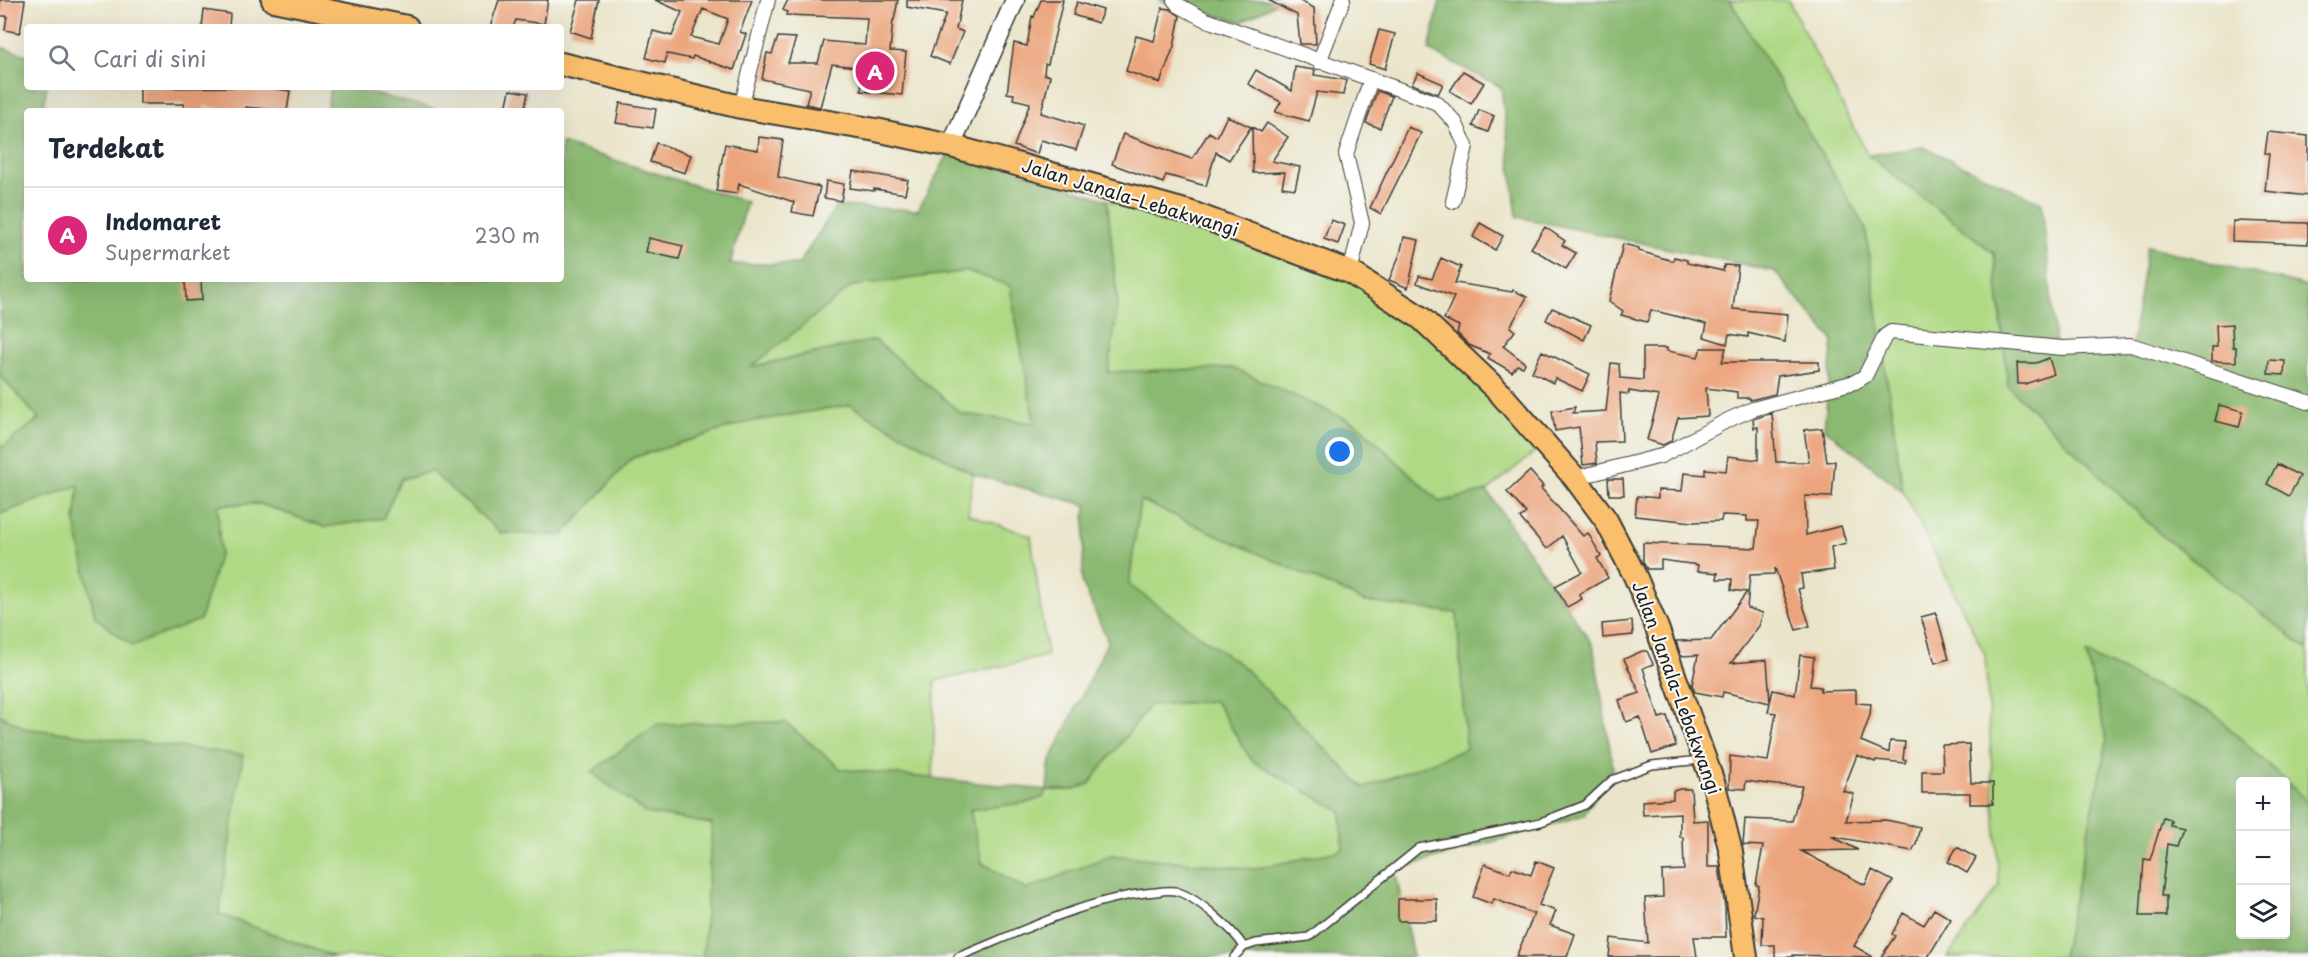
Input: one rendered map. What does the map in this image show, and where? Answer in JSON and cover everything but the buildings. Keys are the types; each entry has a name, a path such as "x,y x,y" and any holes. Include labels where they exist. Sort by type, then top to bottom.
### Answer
{"main road":[{"path":"273,0 392,24"},
{"name":"Jalan Janala–Lebakwangi","path":"564,65 741,107 876,130 951,146 1189,212 1350,272 1421,318 1500,393 1575,478 1606,520 1635,576 1657,628 1714,785 1731,852 1746,957"}],"street":[{"path":"741,107 768,0"},
{"path":"951,146 1015,0"},
{"path":"1174,0 1204,20 1437,103 1455,122 1466,146 1453,201"},
{"path":"1319,62 1343,0"},
{"path":"1350,272 1362,223 1346,154 1371,79"},
{"path":"1575,478 1661,456 1753,409 1855,382 1866,376 1886,336 1891,332 2062,348 2131,345 2308,402"}],"lane":[{"path":"1234,957 1244,947 1256,943 1310,937 1419,848 1541,822 1585,805 1612,780 1652,765 1704,760"},
{"path":"958,957 1081,909 1135,893 1173,891 1193,898 1238,937 1244,947"}],"green space":[{"path":"1159,0 1282,0 1242,22"},
{"path":"1440,0 1730,0 1865,227 1903,491 1824,428 1833,340 1774,271 1517,217 1501,87 1429,50"},
{"path":"1730,0 1788,0 1868,155 1994,253 2008,386 2161,535 2308,650 2308,802 2290,785 2290,777 2281,777 2213,713 2086,655 2107,741 2062,957 1947,957 1999,886 1985,654 1903,491 1865,227"},
{"path":"0,47 24,54 24,90 46,90 43,108 24,108 24,282 564,282 564,144 747,202 730,264 799,264 836,206 918,210 951,149 1107,200 1118,306 1108,372 1233,368 1357,424 1440,502 1487,491 1593,645 1613,768 1584,815 1395,870 1413,957 962,957 962,954 933,957 703,957 712,824 646,813 591,772 658,724 785,722 841,769 1047,790 1049,766 1054,753 1108,641 1082,582 1086,505 973,474 850,405 748,422 632,458 563,535 501,533 431,471 401,479 383,518 325,527 258,503 218,505 220,553 200,620 132,646 95,617 75,523 79,485 0,514 0,449 39,419 0,375","holes":["967,271 1010,286 1034,423 962,414 875,340 751,367 852,286","1140,500 1366,602 1457,613 1466,749 1364,788 1241,665 1129,585","1215,701 1252,761 1341,811 1343,850 1254,869 1111,855 1026,890 982,863 970,810 1030,802 1044,797 1047,790 1073,790 1089,784 1150,705"]},
{"path":"330,90 359,90 430,108 327,108"},
{"path":"1923,147 2042,203 2056,346 2131,351 2147,246 2308,287 2308,650 2161,535 2008,386 1994,253 1868,155"},
{"path":"1107,200 1351,278 1456,357 1541,447 1487,491 1440,502 1357,424 1233,368 1107,372 1118,306"},
{"path":"967,271 1010,285 1035,424 962,414 875,340 749,367 852,286"},
{"path":"0,375 39,419 0,449"},
{"path":"850,405 973,474 968,514 1031,536 1047,656 935,681 933,779 841,769 785,722 592,772 646,813 712,824 703,957 335,957 219,914 24,728 0,715 0,514 79,485 75,523 220,553 217,505 260,504 325,527 383,518 401,479 431,471 501,533 563,535 632,458 748,422"},
{"path":"1140,500 1366,602 1457,613 1466,749 1364,788 1241,665 1129,585"},
{"path":"2086,654 2213,713 2281,777 2236,777 2236,939 2290,939 2290,785 2308,802 2308,957 2062,957 2107,741"},
{"path":"1215,701 1252,761 1341,811 1343,850 1254,869 1111,855 1026,890 982,863 970,810 1030,802 1047,790 1073,790 1089,784 1150,705"},
{"path":"0,715 24,728 243,755 219,914 335,957 0,957"}],"place":[{"name":"Indomaret","path":"875,71"}]}
